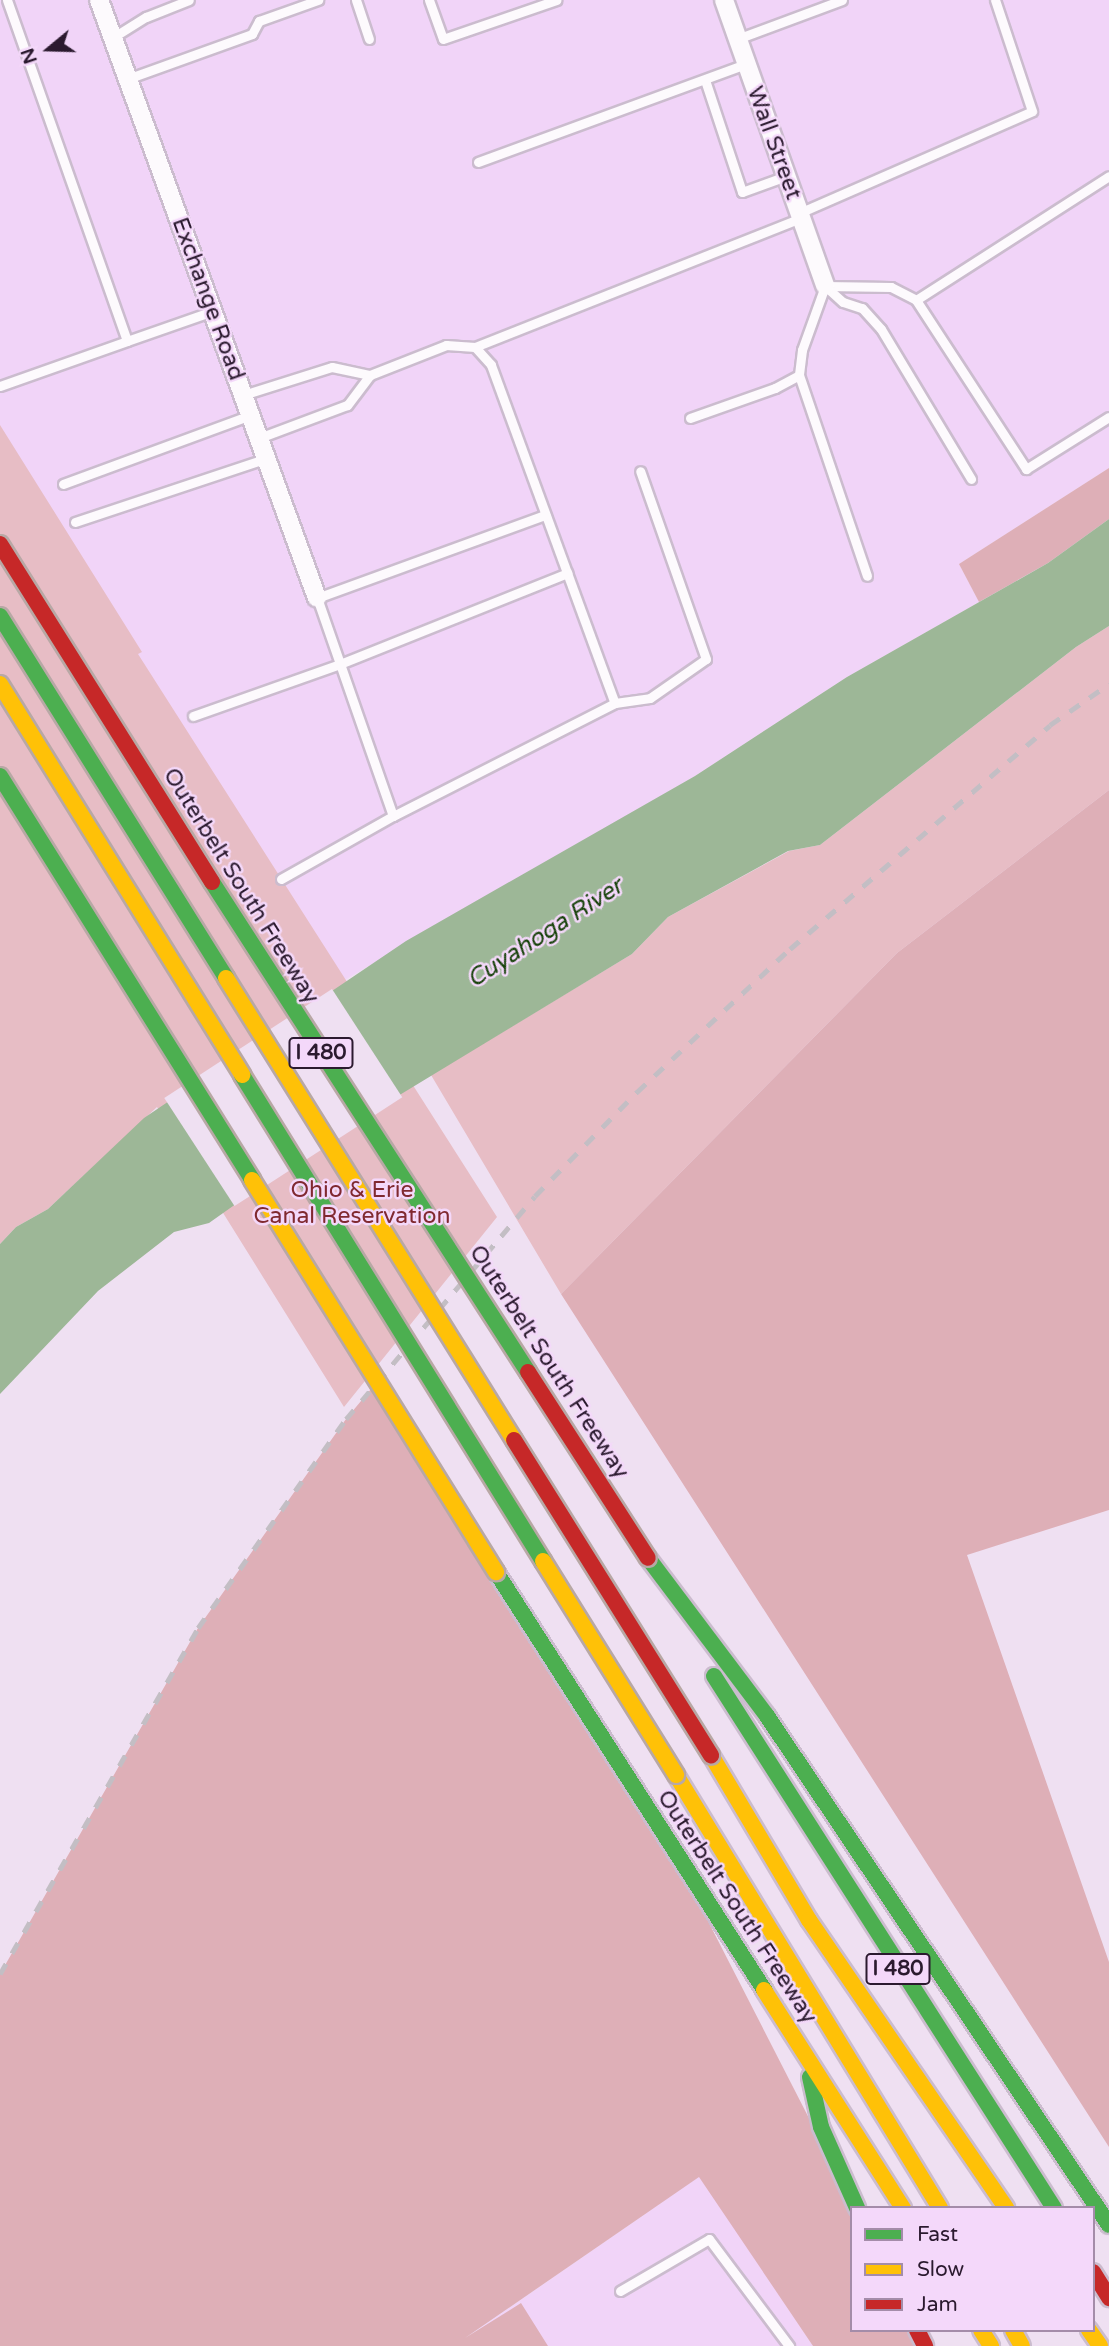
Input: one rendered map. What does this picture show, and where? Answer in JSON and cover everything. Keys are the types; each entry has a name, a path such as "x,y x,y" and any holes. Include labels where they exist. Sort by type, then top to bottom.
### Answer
{"highway":[{"name":"Outerbelt South Freeway","path":"0,544 293,1010 648,1558 744,1730 1053,2206"},
{"path":"0,616 711,1755 809,1920 1005,2206"},
{"path":"0,684 676,1775 939,2206"},
{"name":"Outerbelt South Freeway","path":"0,776 639,1797 902,2206"},
{"path":"648,1558 767,1716 1109,2225"},
{"path":"806,2057 821,2127 856,2206"},
{"path":"1095,2275 1109,2298"}],"street":[{"name":"Exchange Road","path":"99,0 317,598"},
{"name":"Wall Street","path":"724,0 825,286"}],"lane":[{"path":"7,0 127,341"},
{"path":"112,38 146,17 189,0"},
{"path":"127,79 252,34 259,21 318,0"},
{"path":"356,0 369,39"},
{"path":"429,0 443,39 556,0"},
{"path":"737,38 842,0"},
{"path":"259,438 347,405 370,375 446,345 475,347 800,215 1032,111 995,0"},
{"path":"478,162 746,65"},
{"path":"705,80 742,192 786,176"},
{"path":"916,300 1109,176"},
{"path":"825,286 891,287 916,300 1026,469 1109,417"},
{"path":"825,286 802,350 799,375 867,576"},
{"path":"825,286 843,302 862,307 881,329 971,479"},
{"path":"0,386 213,311"},
{"path":"475,347 491,365 615,703"},
{"path":"243,396 332,367 370,375"},
{"path":"690,418 775,388 799,375"},
{"path":"63,484 251,415"},
{"path":"75,522 267,458"},
{"path":"281,879 393,816 615,703 650,698 706,659 640,471"},
{"path":"393,816 317,598 545,515"},
{"path":"193,716 340,664 567,573"},
{"path":"620,2291 709,2239 789,2346"}],"shaded area":[{"path":"0,0 1109,0 1109,468 959,564 979,602 847,677 695,776 293,1010 0,541"},
{"path":"1109,468 1109,519 1048,563 979,602 959,564"},
{"path":"1109,790 1109,1510 967,1555 1109,1962 1109,2147 561,1294 897,953"},
{"path":"381,1377 709,1923 854,2206 850,2206 850,2332 918,2332 925,2346 813,2346 699,2177 465,2338 521,2303 548,2346 0,2346 0,1974 198,1628 346,1419"},
{"path":"700,2176 813,2346 454,2346"}],"green space":[{"name":"Ohio & Erie Canal Reservation","path":"0,425 142,652 138,654 497,1217 344,1407 157,1107 48,1209 16,1227 0,1244"},
{"path":"1109,626 1109,790 897,953 561,1294 431,1075 632,954 668,917 789,851 820,845 1076,647"}],"water":[{"name":"Cuyahoga River","path":"1109,519 1109,626 1076,647 820,845 788,851 668,917 632,954 332,1136 209,1223 174,1232 98,1291 0,1394 0,1244 16,1227 48,1209 144,1118 406,941 695,776 847,677 1048,563"}],"pier":[{"path":"332,989 402,1097 235,1206 164,1098"}],"railway":[{"path":"0,1974 198,1628 346,1419 535,1196 637,1092 790,949 1050,725 1109,684"}],"traffic: fast":[{"path":"0,616 226,978"},
{"path":"0,776 252,1180"},
{"path":"212,882 528,1372"},
{"path":"242,1075 543,1561"},
{"path":"648,1558 767,1716 1109,2225"},
{"path":"496,1572 764,1990"},
{"path":"714,1676 1053,2206"},
{"path":"810,2077 821,2127 856,2206"}],"traffic: slow":[{"path":"0,684 242,1075"},
{"path":"226,978 514,1440"},
{"path":"252,1180 496,1572"},
{"path":"543,1561 676,1775"},
{"path":"711,1755 809,1920 1005,2206"},
{"path":"676,1775 939,2206"},
{"path":"764,1990 902,2206"},
{"path":"982,2332 991,2346"},
{"path":"1014,2332 1022,2346"},
{"path":"1090,2332 1100,2346"}],"traffic: jam":[{"path":"0,544 212,882"},
{"path":"528,1372 648,1558"},
{"path":"514,1440 711,1755"},
{"path":"1095,2275 1109,2298"},
{"path":"918,2332 925,2346"}]}
